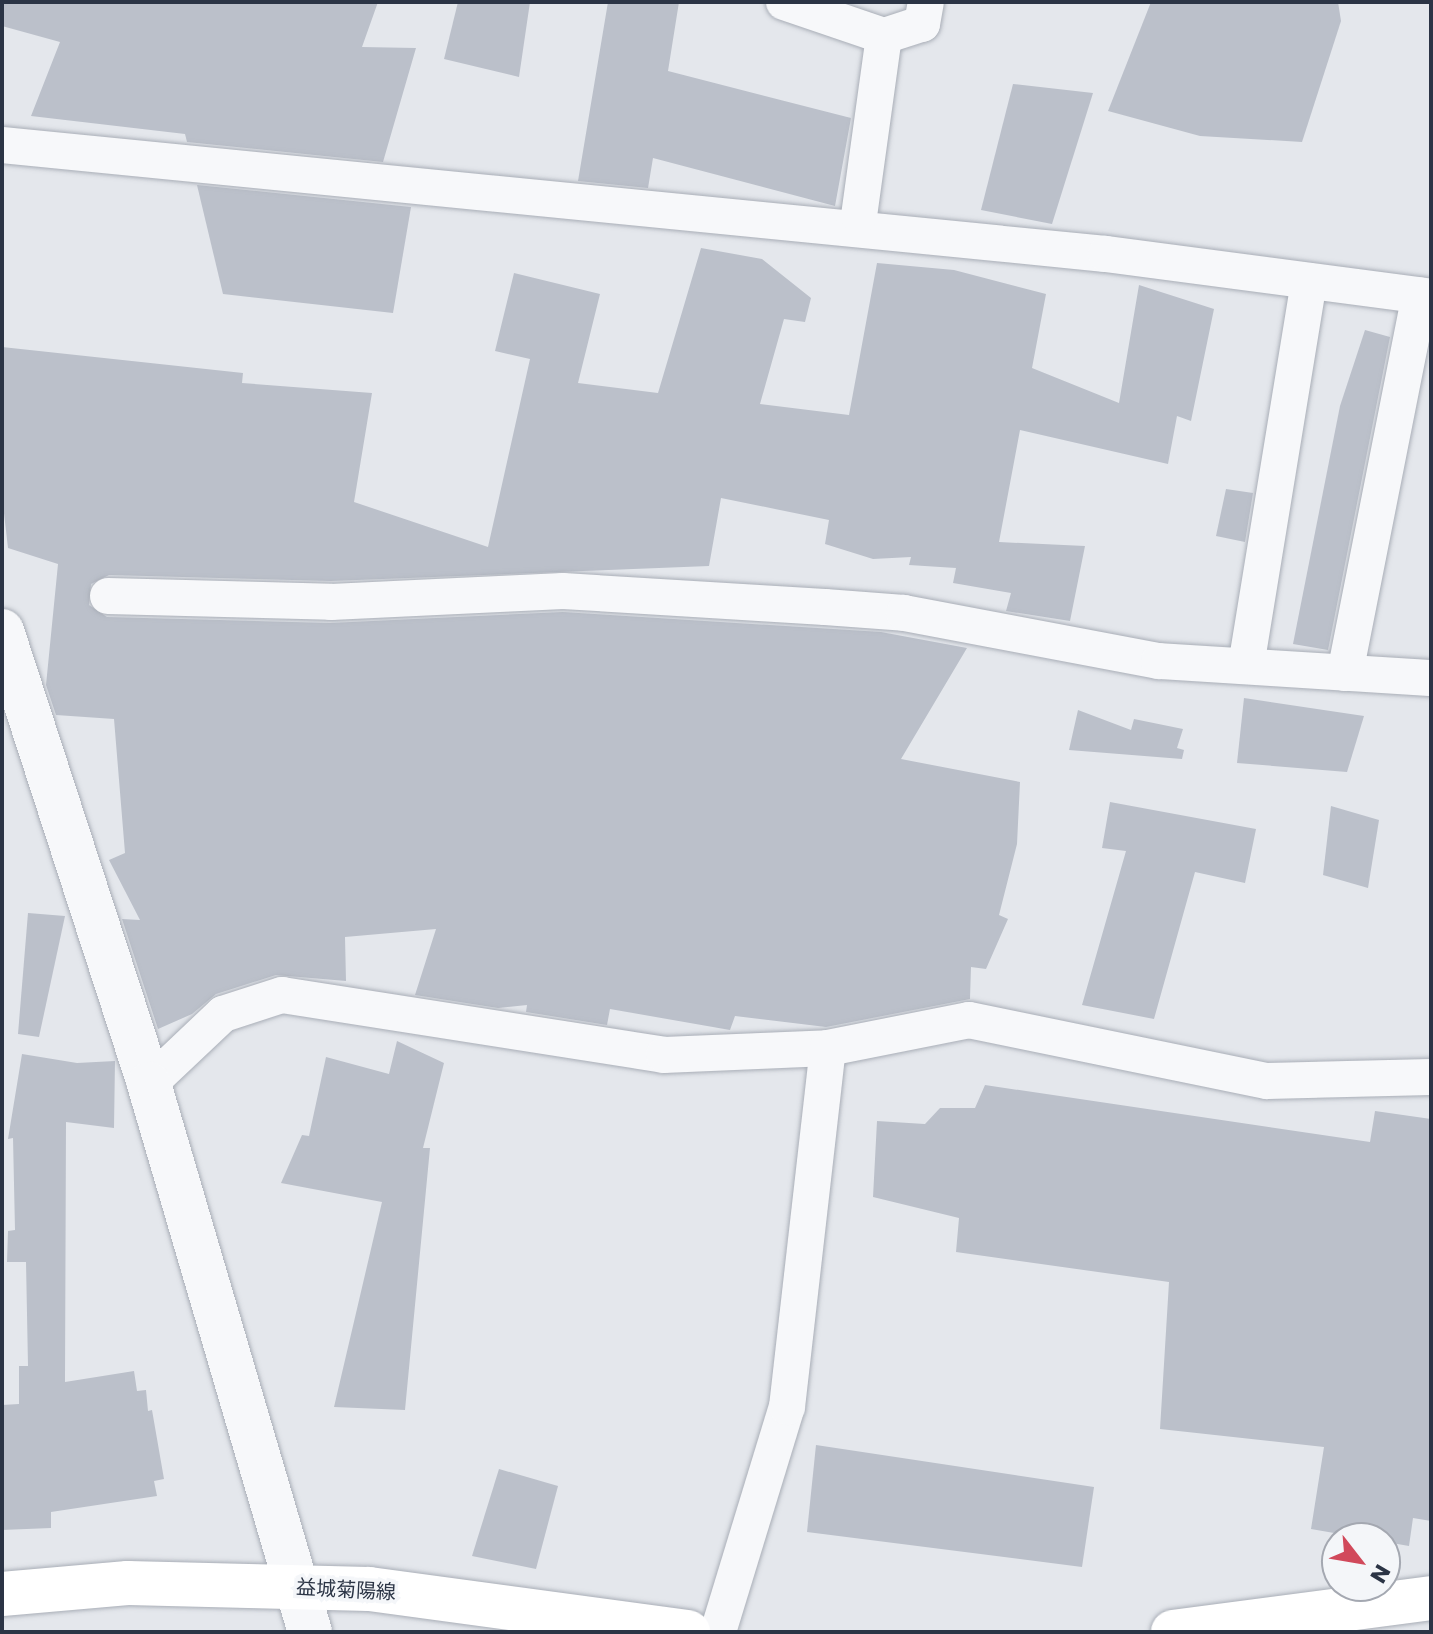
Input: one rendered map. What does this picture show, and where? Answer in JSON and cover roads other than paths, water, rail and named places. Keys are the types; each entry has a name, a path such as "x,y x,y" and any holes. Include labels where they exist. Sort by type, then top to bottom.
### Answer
{"main road":[{"name":"益城菊陽線","path":"2,1594 128,1583 369,1589 668,1630"},
{"path":"1173,1632 1431,1598"}],"street":[{"path":"784,2 884,36 922,24 926,2"},
{"path":"853,228 859,216 884,36"},
{"path":"2,145 853,228 1425,296 1345,673"},
{"path":"1246,666 1309,281"},
{"path":"108,596 331,602 563,591 825,607 904,613 1159,661 1431,678"},
{"path":"2,631 149,1084 310,1632"},
{"path":"149,1084 223,1014 282,995 664,1055 828,1048 969,1020 1267,1081 1431,1077"},
{"path":"718,1632 787,1407 828,1048"}]}
